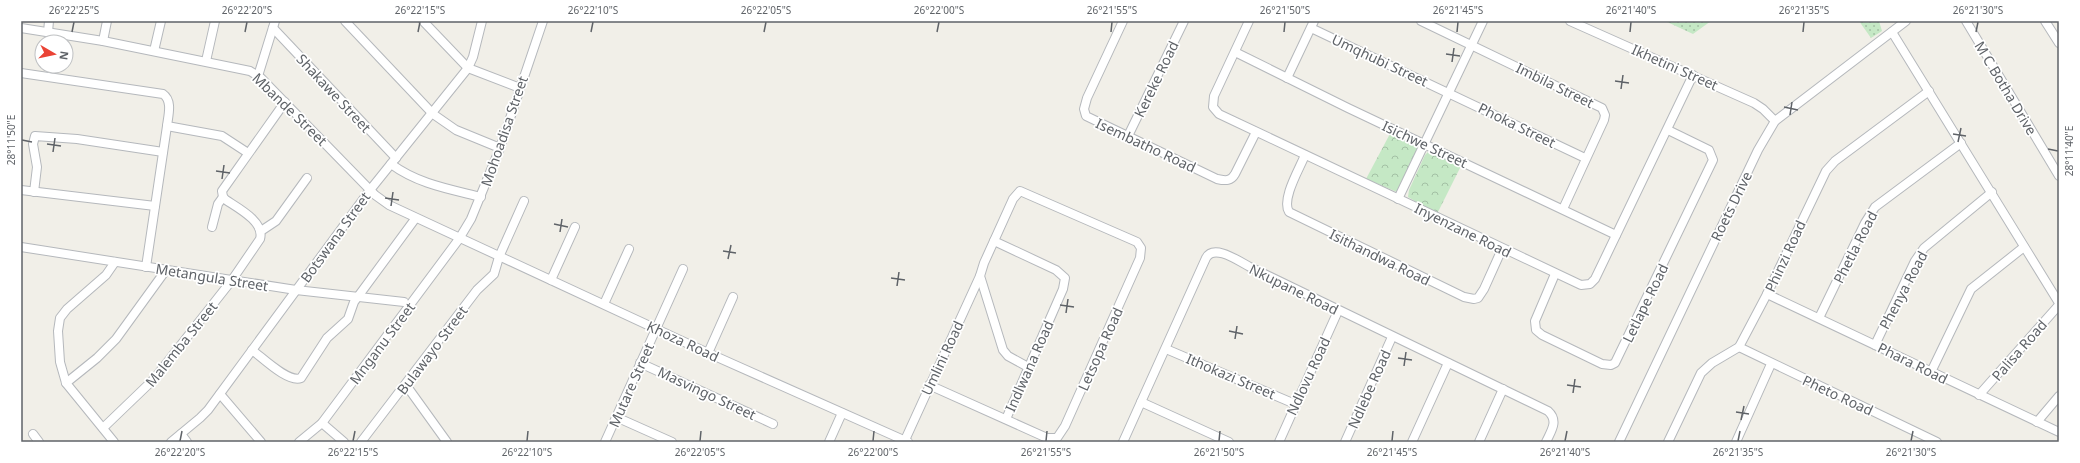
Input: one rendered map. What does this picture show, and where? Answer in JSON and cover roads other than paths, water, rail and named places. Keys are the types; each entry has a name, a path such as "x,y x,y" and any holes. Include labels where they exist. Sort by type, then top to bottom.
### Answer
{"street":[{"path":"48,32 49,21"},
{"path":"103,41 107,21"},
{"path":"154,51 161,21"},
{"path":"206,61 215,21"},
{"path":"345,21 433,114 456,130 500,148"},
{"path":"423,21 468,68 520,88"},
{"name":"Botswana Street","path":"171,442 200,418 220,394 370,190 433,114 468,68 473,57 482,21"},
{"name":"Mohoadisa Street","path":"459,239 481,197 500,148 543,21"},
{"name":"Isembatho Road","path":"1123,21 1087,98 1084,113 1090,119 1217,179 1226,181 1233,178 1236,174 1256,132"},
{"name":"Kereke Road","path":"1128,136 1184,21"},
{"name":"Inyenzane Road","path":"1249,21 1214,96 1212,107 1219,114 1581,285 1593,283 1668,130 1693,75"},
{"path":"1421,21 1472,45"},
{"path":"1398,199 1483,21"},
{"name":"Ikhetini Street","path":"1570,21 1754,103 1763,109 1775,121"},
{"name":"Roets Drive","path":"1619,442 1755,157 1775,121 1906,21"},
{"name":"M C Botha Drive","path":"1966,21 2059,176"},
{"path":"2045,21 2059,43"},
{"path":"1287,78 1313,24"},
{"name":"Umqhubi Street","path":"1313,24 1448,93"},
{"path":"258,76 274,25"},
{"name":"Shakawe Street","path":"274,25 406,175 418,180 481,197"},
{"name":"Mbande Street","path":"21,28 103,41 250,71 258,76 285,102 370,190 389,206 459,239"},
{"path":"1892,32 1992,192 2059,304"},
{"name":"Imbila Street","path":"1472,45 1602,108 1605,115 1604,120 1563,209"},
{"name":"Isichwe Street","path":"1235,52 1616,235"},
{"path":"21,73 163,94 167,97 170,103 146,267"},
{"name":"Phinzi Road","path":"1739,347 1767,294 1826,171 1835,161 1929,91"},
{"name":"Phoka Street","path":"1448,93 1586,158"},
{"path":"212,227 218,204 223,197 223,188 285,102"},
{"path":"167,126 222,136 248,153"},
{"name":"Letlape Road","path":"1555,274 1535,321 1536,330 1542,335 1602,364 1613,365 1617,361 1713,160 1709,150 1668,130"},
{"path":"34,192 37,167 33,144 35,136 77,139 163,152"},
{"name":"Phetla Road","path":"1819,318 1865,223 1875,207 1961,143"},
{"name":"Isithandwa Road","path":"1305,155 1287,200 1286,208 1289,212 1464,297 1474,299 1481,294 1502,249"},
{"path":"223,197 258,224 261,231 276,222 307,178"},
{"path":"21,190 155,206"},
{"name":"Umlini Road","path":"906,441 929,385 1017,193 1020,190 1027,192"},
{"name":"Letsopa Road","path":"929,385 1047,438 1053,439 1060,436 1140,258 1141,251 1137,242 1027,192"},
{"name":"Phenya Road","path":"1875,345 1913,266 1924,248 1992,192"},
{"name":"Bulawayo Street","path":"362,442 477,290 492,277 499,257 524,201"},
{"path":"252,350 287,377 292,379 301,378 327,338 348,319 354,302 415,219"},
{"path":"551,280 575,227"},
{"name":"Malemba Street","path":"102,428 150,383 232,280 259,242 261,231"},
{"name":"Khoza Road","path":"459,239 842,414 906,441"},
{"name":"Mnganu Street","path":"299,442 322,423 459,239"},
{"name":"Indlwana Road","path":"994,241 1056,270 1065,278 1063,289 1006,419"},
{"name":"Metangula Street","path":"21,247 296,290 358,298 371,297 404,302"},
{"path":"1931,372 1971,289 2024,247"},
{"path":"604,304 629,249"},
{"name":"Nkupane Road","path":"1123,442 1206,258 1210,253 1214,252 1224,254 1338,311 1548,411 1554,418 1553,428 1546,442"},
{"path":"114,442 66,383 60,362 58,331 60,318 67,309 106,275 115,262"},
{"name":"Mutare Street","path":"605,442 683,269"},
{"path":"66,383 97,358 116,339 166,270"},
{"path":"980,276 1003,350 1008,356 1028,367"},
{"name":"Phara Road","path":"1767,294 2059,432"},
{"path":"708,353 733,297"},
{"name":"Palisa Road","path":"1979,395 2059,304"},
{"name":"Ndlovu Road","path":"1279,442 1338,311"},
{"name":"Ndlebe Road","path":"1345,442 1392,337"},
{"path":"1668,442 1701,373 1712,363 1739,347"},
{"name":"Pheto Road","path":"1739,347 1771,364 1937,442"},
{"name":"Ithokazi Street","path":"1166,349 1295,404"},
{"name":"Masvingo Street","path":"640,363 773,424"},
{"path":"1412,442 1448,363"},
{"path":"1736,442 1771,364"},
{"path":"406,385 447,442"},
{"path":"1479,442 1503,389"},
{"path":"220,394 261,442"},
{"path":"2037,422 2059,396"},
{"path":"1141,402 1229,442"},
{"path":"829,442 842,414"},
{"path":"616,417 672,442"},
{"path":"322,423 344,442"},
{"path":"32,434 39,442"},
{"path":"181,434 187,442"},
{"path":"884,442 888,434"}]}
